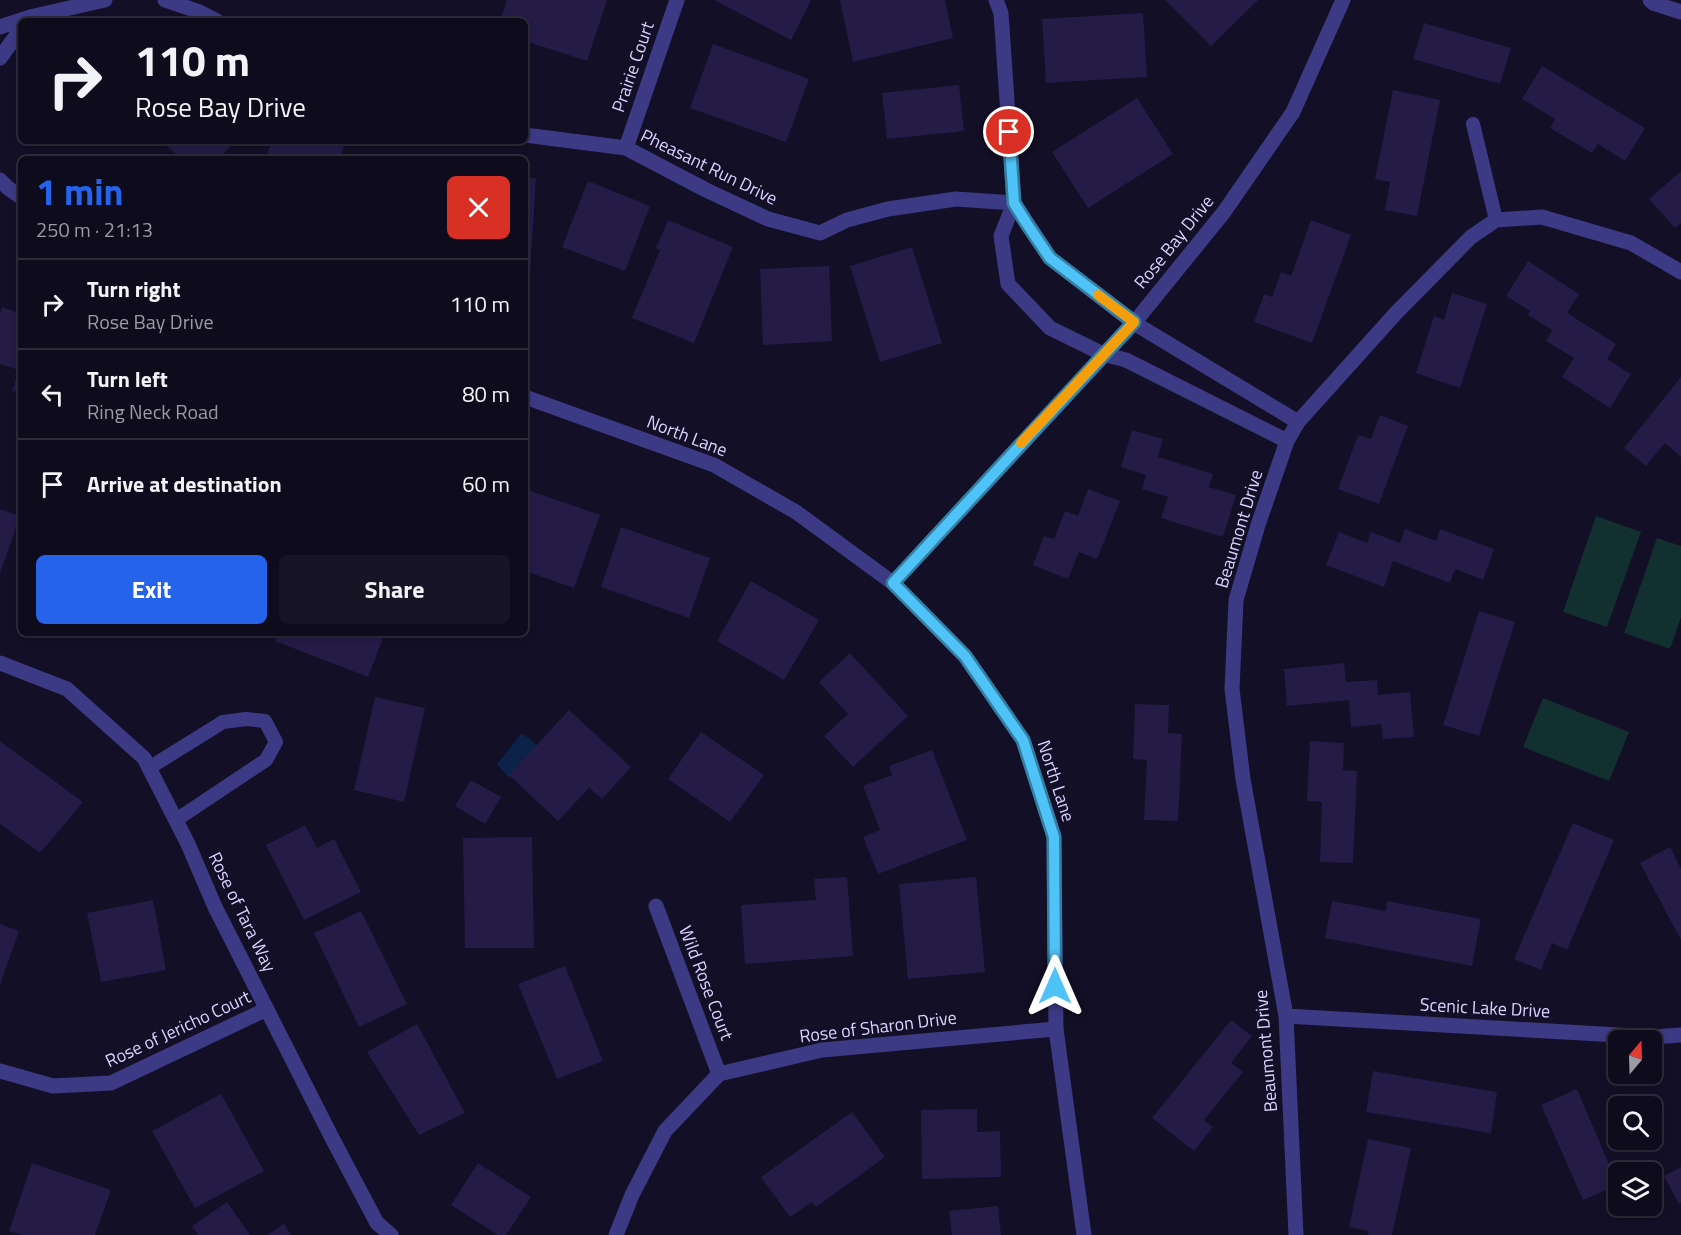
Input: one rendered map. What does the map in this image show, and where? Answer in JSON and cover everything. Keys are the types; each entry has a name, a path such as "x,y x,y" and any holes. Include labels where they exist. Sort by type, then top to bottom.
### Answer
{"street":[{"path":"40,18 105,0"},
{"path":"165,0 211,18"},
{"name":"Prairie Court","path":"626,148 677,0"},
{"path":"996,0 1001,13 1014,203 1000,236 1008,284 1050,327 1103,354 1126,360 1287,441"},
{"name":"Rose Bay Drive","path":"893,583 1134,322 1224,212 1293,112 1343,0"},
{"path":"1650,0 1681,12"},
{"path":"0,27 18,24"},
{"path":"0,57 18,33"},
{"name":"Pheasant Run Drive","path":"528,135 626,148 768,219 820,233 847,220 888,209 956,199 1014,203"},
{"path":"0,180 18,195"},
{"path":"1014,203 1050,258 1134,322 1298,422"},
{"path":"1496,220 1542,217 1631,243 1681,272"},
{"name":"Beaumont Drive","path":"1296,1235 1286,1016 1243,779 1232,689 1236,600 1258,525 1287,441 1298,422 1396,313 1471,237 1496,220"},
{"name":"North Lane","path":"528,399 714,465 796,512 893,583 965,656 1023,740 1054,837 1056,1029 1084,1235"},
{"name":"Rose of Tara Way","path":"0,663 67,689 144,758 176,820 215,907 377,1223 391,1235"},
{"name":"Wild Rose Court","path":"656,906 719,1074"},
{"name":"Rose of Jericho Court","path":"0,1071 53,1086 111,1083 267,1009"},
{"name":"Scenic Lake Drive","path":"1286,1016 1653,1037 1681,1035"},
{"name":"Rose of Sharon Drive","path":"719,1074 822,1050 1056,1029"},
{"path":"616,1235 632,1195 665,1131 719,1074"}],"lane":[{"path":"1473,124 1496,220"},
{"path":"149,768 223,722 265,721 276,742 266,760 176,820"}],"green space":[{"path":"1596,516 1641,532 1607,627 1563,612"},
{"path":"1657,538 1681,546 1681,617 1670,649 1624,633"},
{"path":"1543,698 1629,732 1609,781 1523,747"}],"water":[{"path":"522,733 538,746 511,777 507,776 497,764"}],"building":[{"path":"507,0 607,0 587,61 528,42 528,18 501,18"},
{"path":"714,0 811,0 791,40"},
{"path":"840,0 945,0 953,38 853,62"},
{"path":"1165,0 1258,0 1211,46"},
{"path":"1143,13 1147,77 1046,83 1042,19"},
{"path":"1424,23 1511,48 1500,84 1413,59"},
{"path":"713,44 809,79 786,142 690,108"},
{"path":"1542,66 1645,128 1625,161 1598,144 1592,153 1550,128 1555,119 1522,99"},
{"path":"959,85 964,131 887,139 882,93"},
{"path":"1393,90 1440,100 1417,216 1385,210 1390,182 1375,179"},
{"path":"1137,98 1173,154 1088,208 1052,152"},
{"path":"164,144 232,144 222,156 178,156"},
{"path":"271,144 345,144 340,156 266,156"},
{"path":"1681,171 1681,223 1675,228 1649,199"},
{"path":"528,177 536,178 530,274 528,274"},
{"path":"588,181 650,206 625,271 562,247"},
{"path":"668,220 733,247 694,343 632,318 660,250 656,248"},
{"path":"1311,220 1351,235 1312,343 1254,322 1264,294 1272,297 1281,272 1291,276"},
{"path":"912,247 942,343 880,362 850,266"},
{"path":"1528,261 1579,294 1567,313 1616,344 1607,359 1631,374 1610,408 1562,377 1574,358 1546,341 1552,330 1528,315 1530,311 1506,296"},
{"path":"829,266 832,341 763,345 760,269"},
{"path":"1452,293 1487,304 1460,388 1416,373 1434,316 1444,320"},
{"path":"2,307 18,313 18,370 0,364"},
{"path":"18,373 18,392 12,391"},
{"path":"1681,377 1681,457 1665,443 1646,466 1624,448"},
{"path":"1380,415 1408,426 1379,504 1338,489 1358,435 1371,439"},
{"path":"1132,430 1163,439 1158,457 1213,474 1209,487 1236,495 1223,537 1161,518 1168,497 1142,489 1146,475 1121,467"},
{"path":"1088,489 1120,501 1097,559 1079,552 1068,579 1033,565 1044,536 1054,539 1065,511 1078,516"},
{"path":"528,490 600,515 574,588 528,572"},
{"path":"0,509 18,515 18,522 0,573"},
{"path":"621,527 710,558 689,618 601,587"},
{"path":"1405,529 1436,541 1440,529 1494,549 1483,580 1455,569 1450,583 1393,561 1384,587 1326,565 1339,532 1367,543 1371,532 1400,543"},
{"path":"751,581 819,620 784,680 717,641"},
{"path":"1479,611 1515,622 1479,736 1443,725"},
{"path":"278,636 384,636 368,677 275,641"},
{"path":"850,653 908,716 853,767 824,736 848,714 819,682"},
{"path":"1344,663 1346,682 1377,680 1378,695 1410,692 1414,737 1383,739 1381,724 1351,727 1349,700 1287,706 1284,669"},
{"path":"375,697 425,708 404,802 354,790"},
{"path":"1135,704 1169,705 1168,733 1182,734 1178,821 1144,820 1147,760 1133,759"},
{"path":"569,710 631,767 602,799 589,788 558,821 509,775"},
{"path":"701,732 764,775 730,822 668,779"},
{"path":"0,741 83,802 40,853 0,824"},
{"path":"1310,741 1344,743 1343,770 1357,771 1353,863 1320,862 1322,802 1307,801"},
{"path":"932,750 967,840 878,874 863,837 880,830 863,786 892,775 889,766"},
{"path":"471,780 501,797 485,824 455,806"},
{"path":"1573,823 1614,840 1567,950 1552,943 1541,970 1514,959"},
{"path":"305,825 317,848 334,839 361,892 304,920 266,845"},
{"path":"532,837 534,948 465,948 463,838"},
{"path":"1670,847 1681,869 1681,940 1640,863"},
{"path":"847,877 853,956 745,964 741,905 816,900 814,879"},
{"path":"976,877 985,972 908,979 899,884"},
{"path":"153,900 166,970 101,982 87,913"},
{"path":"1332,901 1386,911 1387,901 1481,919 1472,966 1325,938"},
{"path":"361,911 407,1004 359,1027 314,933"},
{"path":"0,924 19,931 0,985"},
{"path":"565,966 603,1061 557,1079 518,984"},
{"path":"1231,1020 1252,1036 1231,1063 1243,1072 1204,1120 1213,1127 1194,1151 1152,1118"},
{"path":"417,1024 465,1113 419,1135 367,1052"},
{"path":"1373,1071 1497,1092 1491,1133 1366,1112"},
{"path":"1577,1089 1608,1162 1608,1189 1583,1200 1541,1105"},
{"path":"221,1094 264,1171 195,1208 152,1131"},
{"path":"977,1109 977,1132 1000,1131 1001,1177 922,1179 921,1110"},
{"path":"852,1112 885,1157 816,1207 812,1202 790,1217 761,1177"},
{"path":"1368,1139 1411,1148 1392,1235 1368,1235 1369,1231 1349,1227"},
{"path":"32,1163 111,1190 95,1235 22,1235 9,1231"},
{"path":"478,1163 531,1197 506,1235 498,1235 451,1205"},
{"path":"1681,1167 1681,1203 1679,1204 1664,1176"},
{"path":"227,1202 250,1235 198,1235 192,1226"},
{"path":"998,1206 1001,1235 952,1235 949,1211"},
{"path":"284,1224 291,1235 267,1235"}],"slow traffic":[{"path":"1021,443 1134,322 1098,295"}],"route":[{"path":"1009,132 1014,203 1027,224 1050,258 1134,322 893,583 965,656 1023,740 1054,837 1055,986"}]}
